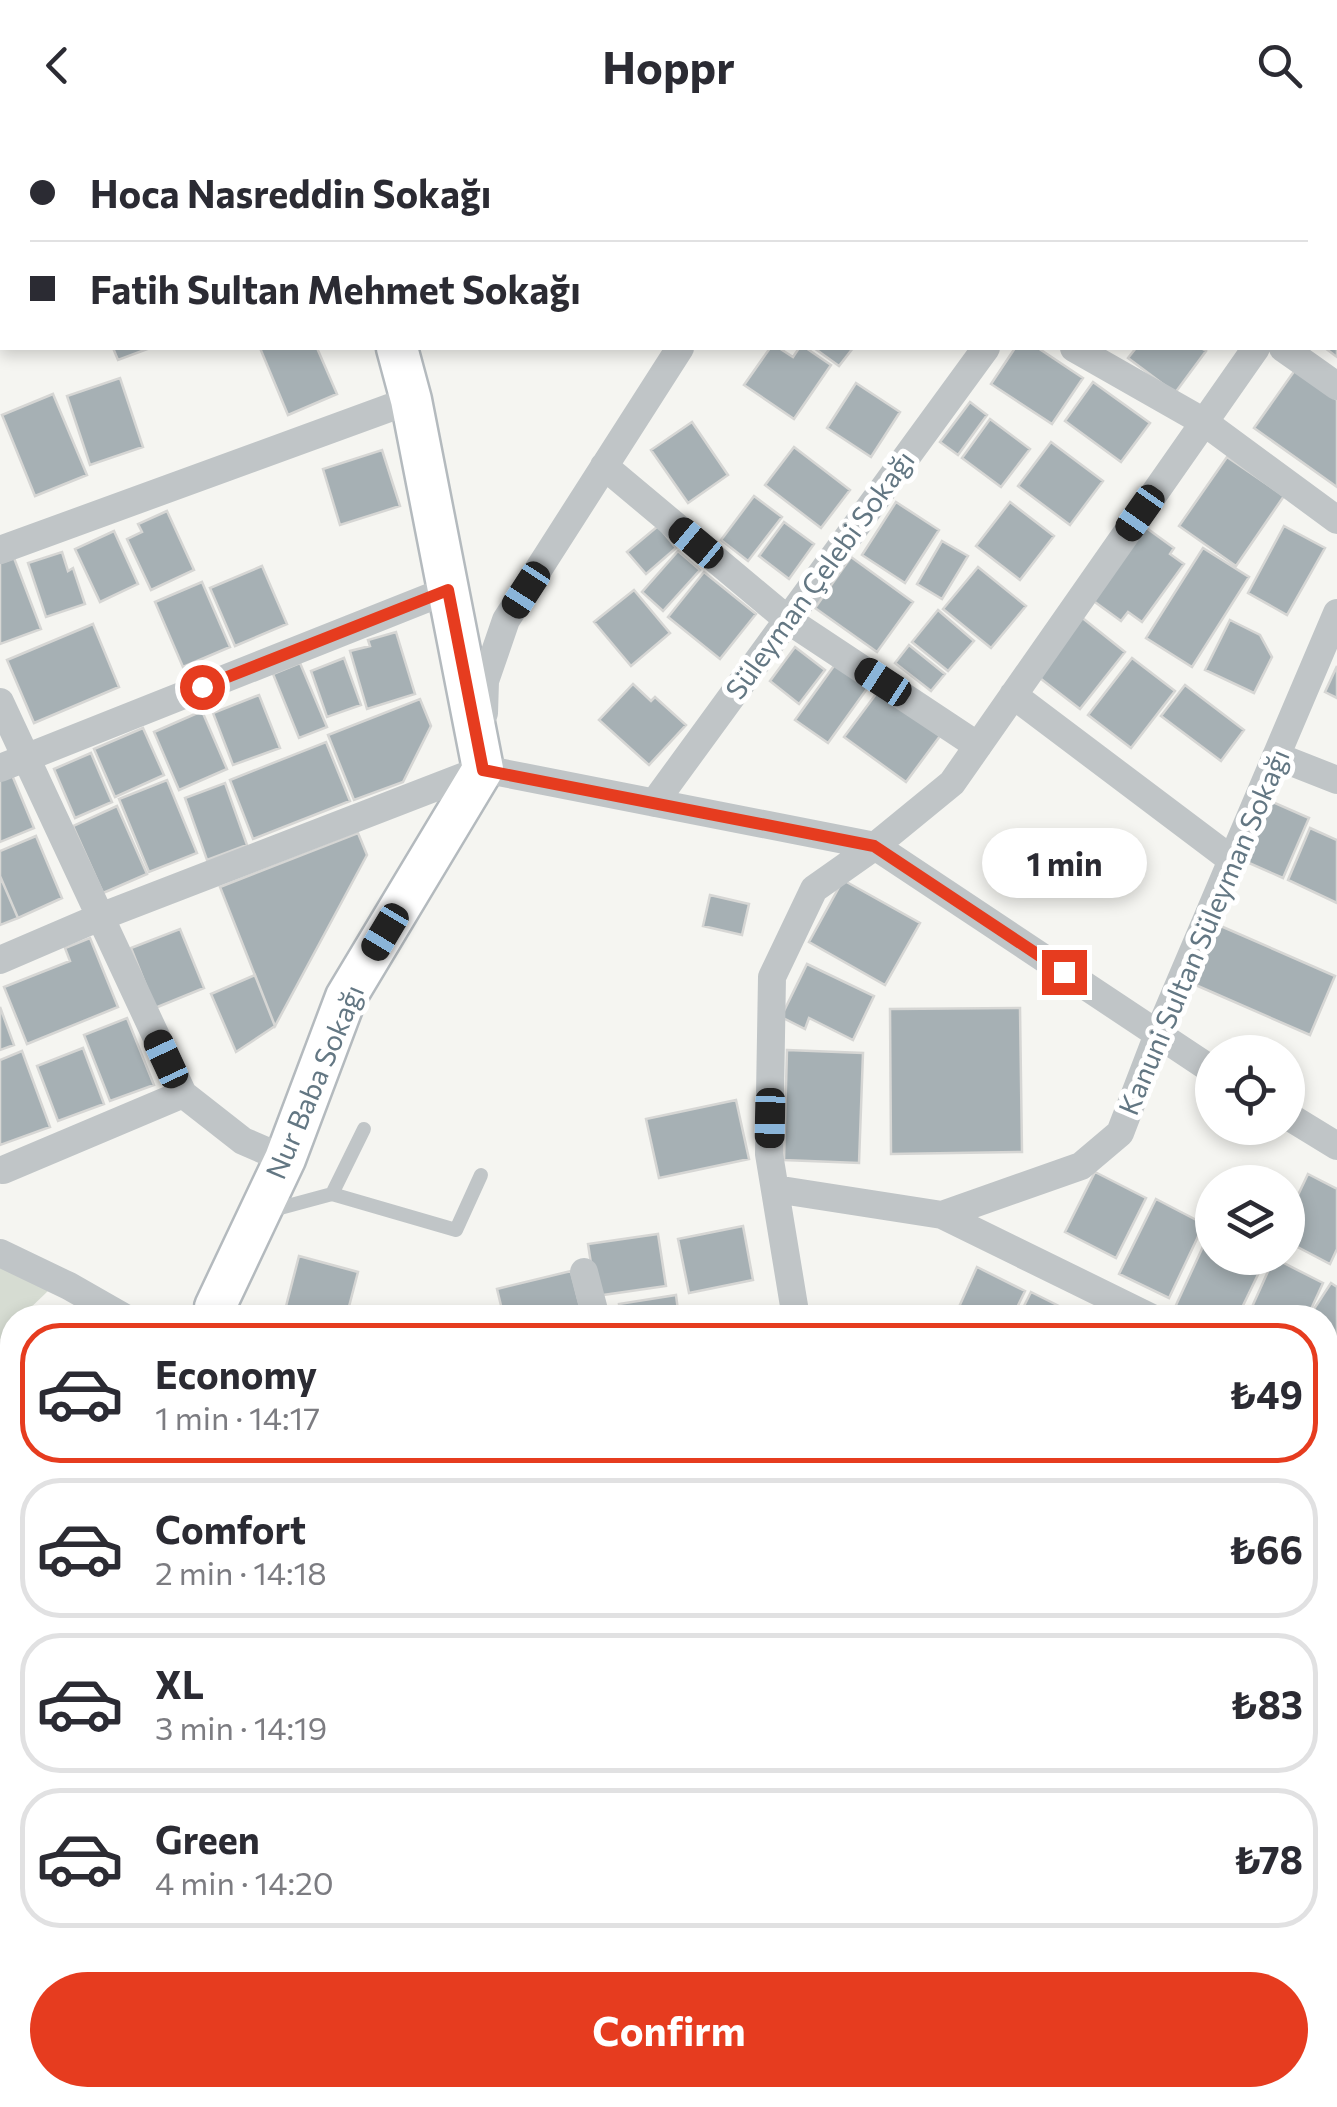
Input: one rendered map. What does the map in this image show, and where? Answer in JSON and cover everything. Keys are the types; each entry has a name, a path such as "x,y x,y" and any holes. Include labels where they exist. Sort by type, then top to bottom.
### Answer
{"main road":[{"path":"398,350 411,400 483,770"},
{"name":"Nur Baba Sokağı","path":"216,1305 285,1159 346,997 483,770"}],"street":[{"path":"483,770 485,682 506,620 679,350"},
{"name":"Süleyman Çelebi Sokağı","path":"654,803 985,350"},
{"path":"1078,350 1204,422 1337,520"},
{"path":"794,1305 769,1154 772,977 814,889 952,783 1255,350"},
{"path":"1286,350 1337,386"},
{"path":"0,550 411,400"},
{"path":"604,466 788,620 978,746"},
{"path":"13,762 448,590"},
{"name":"Kanuni Sultan Süleyman Sokağı","path":"775,1189 942,1215 1081,1166 1120,1133 1158,1034 1337,613"},
{"path":"1014,695 1232,860"},
{"path":"0,702 13,762 100,918 183,1094 243,1141 285,1159"},
{"path":"1276,756 1337,780"},
{"path":"0,960 483,770 874,846 1195,1059"},
{"path":"3,1170 183,1094"},
{"path":"1305,1126 1337,1146"},
{"path":"942,1215 1125,1305"},
{"path":"0,1253 102,1305"},
{"path":"584,1272 593,1305"}],"lane":[{"path":"332,1194 364,1128"},
{"path":"259,1214 332,1194 456,1230 482,1175"}],"shaded area":[{"path":"0,1267 49,1290 33,1305 0,1305"}],"building":[{"path":"114,350 145,350 118,360"},
{"path":"261,350 318,350 337,394 288,415"},
{"path":"769,350 782,350 793,357 798,350 809,350 831,365 794,419 744,385"},
{"path":"817,350 851,350 839,366"},
{"path":"1014,350 1041,350 1083,378 1052,424 991,384"},
{"path":"1134,350 1206,351 1175,393 1128,358"},
{"path":"1295,370 1337,400 1337,487 1254,428"},
{"path":"120,378 143,447 90,465 67,396"},
{"path":"1093,382 1150,423 1121,462 1065,421"},
{"path":"856,383 900,412 871,457 827,428"},
{"path":"53,394 87,475 35,496 2,415"},
{"path":"970,402 987,415 958,455 940,442"},
{"path":"990,419 1030,449 1001,487 962,458"},
{"path":"692,422 728,475 688,503 651,450"},
{"path":"1051,442 1103,481 1070,525 1018,486"},
{"path":"794,447 850,490 821,528 765,485"},
{"path":"382,450 400,506 340,525 323,469"},
{"path":"1227,457 1284,496 1236,566 1179,526"},
{"path":"754,496 782,517 748,561 721,540"},
{"path":"896,502 939,530 905,583 862,555"},
{"path":"1010,502 1054,536 1020,580 976,546"},
{"path":"167,511 194,570 151,590 127,539 142,532 138,524"},
{"path":"784,522 814,544 789,579 759,556"},
{"path":"1141,524 1174,548 1170,554 1184,564 1142,622 1128,612 1121,621 1088,597"},
{"path":"658,526 676,548 646,574 627,552"},
{"path":"1284,526 1325,548 1287,615 1248,593"},
{"path":"114,531 138,584 100,602 75,549"},
{"path":"942,541 968,556 942,599 917,584"},
{"path":"1203,548 1249,577 1192,667 1146,638"},
{"path":"678,551 700,570 663,611 642,592"},
{"path":"62,552 68,571 73,568 85,604 46,617 28,563"},
{"path":"851,557 913,602 877,652 815,608"},
{"path":"14,558 41,629 0,644 0,563"},
{"path":"262,566 287,624 235,646 210,588"},
{"path":"978,567 1026,606 991,648 943,609"},
{"path":"704,572 756,614 720,659 668,617"},
{"path":"202,582 230,647 183,667 155,602"},
{"path":"634,590 670,633 631,666 594,622"},
{"path":"938,610 974,641 948,671 912,642"},
{"path":"1080,616 1125,652 1080,709 1036,675"},
{"path":"1230,620 1260,635 1272,657 1254,693 1205,670"},
{"path":"93,624 119,687 34,723 7,660"},
{"path":"396,632 415,694 367,709 350,651 370,646 368,640"},
{"path":"909,645 945,674 931,691 895,663"},
{"path":"795,647 825,670 799,704 770,681"},
{"path":"344,658 361,705 327,717 311,671"},
{"path":"1132,658 1175,691 1131,748 1088,715"},
{"path":"300,663 327,727 299,738 273,674"},
{"path":"836,663 869,686 828,743 795,720"},
{"path":"1337,666 1337,698 1325,692"},
{"path":"633,684 651,701 655,697 686,725 649,765 599,720"},
{"path":"1185,685 1244,730 1221,761 1161,716"},
{"path":"879,690 940,736 906,782 844,737"},
{"path":"259,695 280,748 233,765 213,713"},
{"path":"420,699 431,726 403,782 354,800 328,735"},
{"path":"202,711 227,769 179,790 154,732"},
{"path":"143,728 164,775 115,797 94,749"},
{"path":"326,742 350,801 253,839 230,780"},
{"path":"91,753 112,802 75,818 54,769"},
{"path":"12,775 34,828 0,842 0,780"},
{"path":"167,780 197,853 149,872 119,799"},
{"path":"225,783 247,845 207,860 185,798"},
{"path":"1266,799 1309,818 1283,878 1240,859"},
{"path":"117,806 147,874 103,893 73,826"},
{"path":"1310,828 1337,840 1337,903 1288,880"},
{"path":"358,833 367,855 275,1026 220,887"},
{"path":"36,836 62,898 18,918 0,876 0,851"},
{"path":"0,876 18,918 0,925"},
{"path":"843,880 920,923 885,985 809,942"},
{"path":"710,895 749,904 742,935 703,926"},
{"path":"1216,924 1335,976 1310,1035 1191,983"},
{"path":"180,929 204,988 155,1008 131,948"},
{"path":"90,938 118,1007 27,1044 4,987 70,961 65,948"},
{"path":"807,964 874,996 853,1040 809,1018 805,1029 781,1017"},
{"path":"255,975 275,1026 236,1052 211,994"},
{"path":"0,1007 14,1045 0,1050"},
{"path":"1020,1008 1022,1152 891,1154 890,1009"},
{"path":"127,1018 154,1085 110,1101 84,1035"},
{"path":"83,1048 104,1104 58,1121 37,1066"},
{"path":"787,1050 863,1053 859,1163 784,1160"},
{"path":"22,1051 50,1127 0,1145 0,1060"},
{"path":"736,1100 749,1159 659,1178 646,1119"},
{"path":"1095,1172 1146,1198 1116,1258 1065,1232"},
{"path":"1308,1174 1337,1189 1337,1249 1330,1264 1305,1251"},
{"path":"1156,1199 1195,1219 1195,1243 1169,1298 1119,1274"},
{"path":"743,1226 753,1280 689,1293 678,1239"},
{"path":"658,1234 666,1286 596,1296 588,1244"},
{"path":"299,1256 358,1272 349,1305 286,1305"},
{"path":"1195,1264 1195,1275 1258,1275 1243,1305 1176,1305"},
{"path":"977,1267 1025,1291 1018,1305 960,1305"},
{"path":"571,1271 580,1305 501,1305 497,1289"},
{"path":"1305,1274 1323,1283 1313,1305 1253,1305 1266,1275"},
{"path":"1331,1283 1337,1287 1337,1305 1317,1305"},
{"path":"1031,1292 1057,1305 1024,1305"},
{"path":"676,1295 677,1305 619,1305"}],"route":[{"path":"202,687 448,590 483,770 874,846 1064,972"}]}
